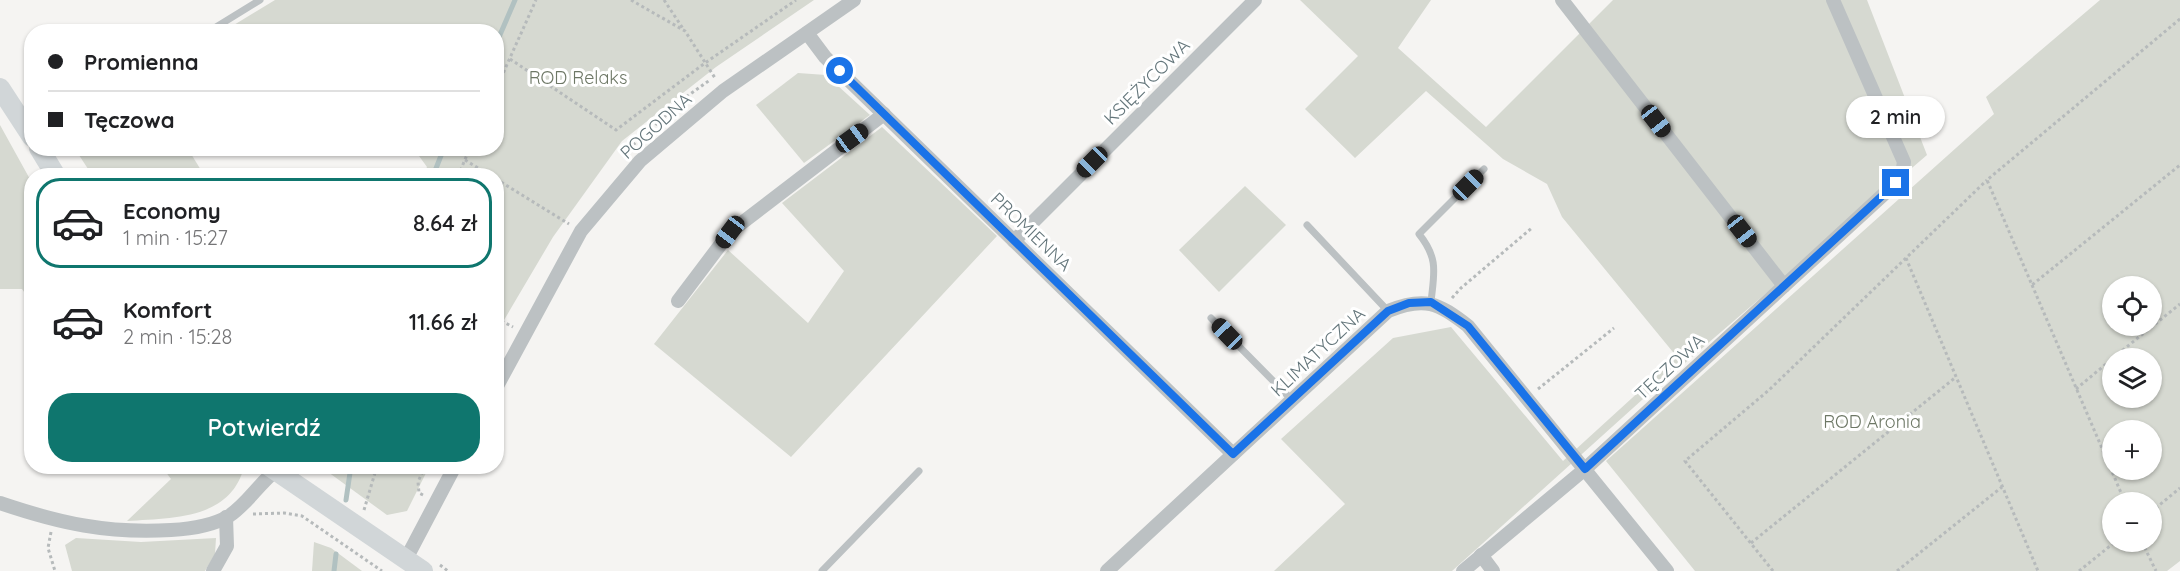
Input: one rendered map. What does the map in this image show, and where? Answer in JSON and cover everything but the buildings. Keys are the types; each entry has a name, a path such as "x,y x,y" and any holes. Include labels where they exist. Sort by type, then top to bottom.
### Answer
{"street":[{"name":"POGODNA","path":"504,372 581,231 640,161 723,91 854,0"},
{"name":"KSIĘŻYCOWA","path":"1014,240 1255,0"},
{"path":"1562,0 1784,286"},
{"name":"TĘCZOWA","path":"1462,571 1585,469 1896,183 1902,174 1904,162 1833,0"},
{"name":"PROMIENNA","path":"807,33 825,57 1233,454"},
{"path":"0,88 24,124"},
{"path":"678,301 730,232 884,114"},
{"path":"1431,302 1468,326 1667,571"},
{"name":"KLIMATYCZNA","path":"1107,571 1388,311 1409,303 1431,302"},
{"path":"0,503 54,521 108,531 141,532 195,528 226,517 242,505 268,474"},
{"path":"280,474 423,571"},
{"path":"406,559 451,474"},
{"path":"213,571 227,546 226,517"},
{"path":"1481,555 1493,571"}],"lane":[{"path":"221,24 260,0"},
{"path":"1431,302 1435,266 1430,248 1419,234 1484,169"},
{"path":"1307,225 1388,311"},
{"path":"1211,318 1292,400"},
{"path":"822,571 920,471"}],"path":[{"path":"504,72 536,0"},
{"path":"631,0 685,32"},
{"path":"664,0 723,91"},
{"path":"510,59 616,130 705,63 796,0"},
{"path":"1773,571 1685,461 1769,390 1987,180 2180,19"},
{"path":"462,168 467,156"},
{"path":"465,160 478,168"},
{"path":"2032,285 2180,165"},
{"path":"1987,180 2121,492"},
{"path":"504,184 581,231"},
{"path":"1444,309 1461,288 1533,227"},
{"path":"1906,258 2038,571"},
{"path":"2126,348 2180,304"},
{"path":"1528,398 1614,328"},
{"path":"2076,389 2102,367"},
{"path":"1751,543 1956,377"},
{"path":"359,526 375,474"},
{"path":"418,482 422,474"},
{"path":"1896,571 2002,487"},
{"path":"2162,503 2180,488"},
{"path":"242,505 254,516 284,513 302,516 382,571"},
{"path":"54,521 48,548 55,571"},
{"path":"2079,571 2103,552"},
{"path":"2147,552 2156,571"}],"green space":[{"name":"ROD Relaks","path":"275,0 814,0 716,67 622,141 553,237 504,320 504,168 426,168 419,156 504,156 504,24 236,24"},
{"path":"1300,0 1431,0 1398,48 1486,127 1613,0 1867,0 1927,155 1643,399 1452,571 1274,571 1345,504 1281,439 1393,338 1451,327 1563,461 1677,357 1562,217 1547,184 1503,159 1426,91 1355,158 1305,109 1358,56"},
{"name":"ROD Aronia","path":"2100,0 2180,0 2180,561 2167,571 1695,571 1606,461 1994,114 1986,97"},
{"path":"798,73 826,75 870,115 804,163 756,105"},
{"path":"0,125 24,168 24,292 22,289 0,289"},
{"path":"882,127 997,236 791,457 654,344 728,250 808,323 844,271 782,203"},
{"path":"80,156 192,156 200,168 87,168"},
{"path":"1245,186 1286,225 1219,292 1179,250"},
{"path":"167,474 241,474 237,484 226,497 213,507 180,517 127,521 171,479"},
{"path":"331,474 426,474 407,511 387,515"},
{"path":"76,538 141,542 216,538 215,554 205,571 72,571 65,545"},
{"path":"314,542 331,548 362,571 312,571"}],"waterway":[{"path":"504,25 515,0"},
{"path":"436,168 441,156"},
{"path":"346,500 350,474"},
{"path":"334,571 336,554"}],"route":[{"path":"840,71 1233,454 1388,311 1409,303 1431,302 1468,326 1585,469 1896,183"}]}
